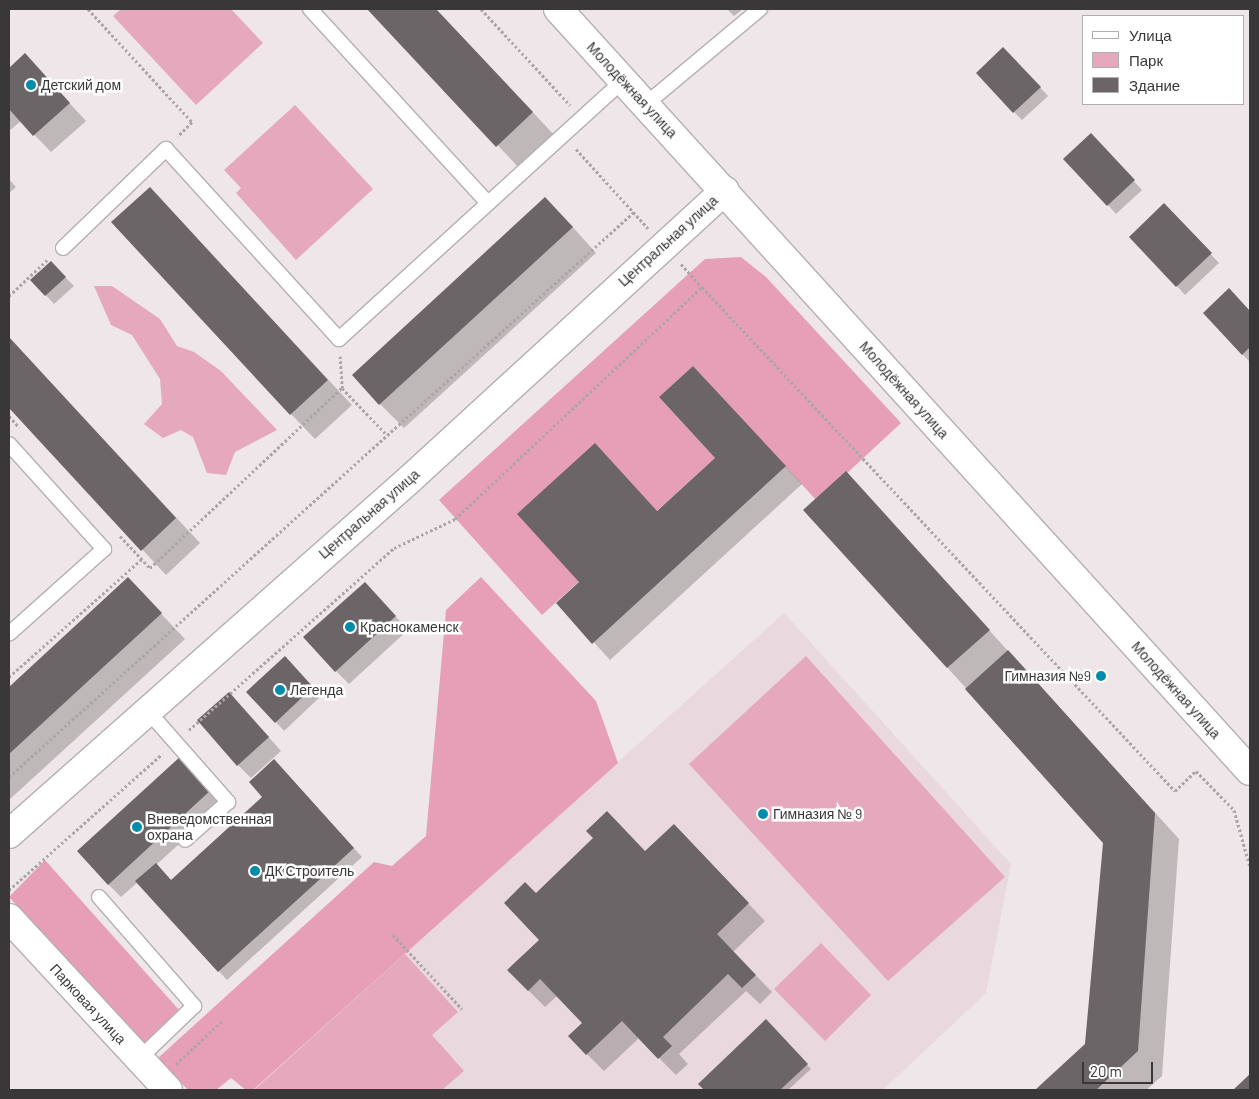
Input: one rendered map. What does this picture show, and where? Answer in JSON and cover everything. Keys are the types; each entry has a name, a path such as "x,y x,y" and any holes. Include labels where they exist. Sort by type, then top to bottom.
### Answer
{"street":[{"name":"Молодёжная улица","path":"558,9 725,190 1250,771"},
{"name":"Центральная улица","path":"9,834 410,479 663,244 725,190"},
{"name":"Парковая улица","path":"9,918 139,1059 171,1078"}],"lane":[{"path":"310,9 487,202"},
{"path":"645,105 760,9"},
{"path":"59,250 166,149 338,339 487,202 624,81"},
{"path":"9,444 104,549 9,634"},
{"path":"147,710 228,802 185,840"},
{"path":"98,897 194,1006 139,1059"}],"path":[{"path":"88,9 192,122 172,142"},
{"path":"481,9 582,118"},
{"path":"563,134 702,287 1175,791 1196,771 1234,810 1250,867"},
{"path":"9,777 634,212"},
{"path":"9,296 59,250"},
{"path":"186,732 394,548 455,519 702,287"},
{"path":"338,339 342,388 387,435"},
{"path":"115,531 150,568 342,388"},
{"path":"9,416 22,430"},
{"path":"9,677 142,559"},
{"path":"9,890 164,752"},
{"path":"393,934 462,1008"},
{"path":"171,1078 222,1021"}],"shaded area":[{"path":"741,257 766,277 901,423 817,501 693,366 659,397 715,458 542,615 439,500 705,259"},
{"path":"481,577 596,701 618,763 253,1090 246,1090 231,1078 216,1090 188,1090 158,1058 374,862 392,866 426,836 446,610"},
{"name":"Гимназия № 9","path":"784,613 1011,864 986,993 883,1090 253,1090"},
{"path":"45,860 180,1011 144,1043 9,897"}],"green space":[{"path":"121,9 231,9 263,43 196,105 113,16"},
{"path":"295,105 373,189 296,260 236,193 241,188 224,170"},
{"path":"94,286 112,286 160,319 177,346 194,352 221,371 277,430 235,452 226,475 207,473 193,437 181,430 163,438 144,424 162,404 160,379 132,335 111,325"},
{"path":"806,656 1005,877 888,981 689,764"},
{"path":"821,943 871,995 825,1041 774,989"},
{"path":"405,954 458,1012 432,1035 464,1071 442,1090 254,1090"}],"building":[{"path":"367,9 436,9 533,112 496,147"},
{"path":"1003,47 1041,87 1013,113 976,73"},
{"name":"Детский дом","path":"25,53 70,103 33,136 9,109 9,68"},
{"path":"1091,133 1135,180 1107,206 1063,159"},
{"path":"150,187 328,380 290,415 111,222"},
{"path":"545,197 573,227 379,405 352,375"},
{"path":"1164,203 1212,253 1176,287 1129,237"},
{"path":"51,261 66,277 45,296 30,280"},
{"path":"1229,288 1250,311 1250,347 1242,355 1203,313"},
{"path":"9,337 176,518 141,551 9,408"},
{"path":"693,366 786,466 592,644 556,603 579,582 517,514 595,443 657,511 715,458 659,397"},
{"path":"846,471 990,630 947,668 803,510"},
{"path":"128,577 162,613 9,754 9,687"},
{"name":"Краснокаменск","path":"365,582 396,616 335,672 303,637"},
{"path":"1008,650 1155,813 1138,1051 1096,1090 1035,1090 1085,1044 1103,843 965,689"},
{"name":"Легенда","path":"285,656 313,687 275,723 246,692"},
{"path":"229,692 269,737 237,766 197,720"},
{"name":"Вневедомственная охрана","path":"182,755 212,789 108,885 77,851"},
{"name":"ДК Строитель","path":"274,759 354,848 218,972 135,881 156,863 171,880 262,797 249,782"},
{"path":"607,811 645,851 674,824 749,903 717,934 756,975 742,988 728,974 663,1037 672,1046 658,1059 622,1021 586,1055 568,1036 582,1023 540,979 528,991 507,970 539,940 504,903 525,882 536,893 593,838 586,831"},
{"path":"766,1019 808,1064 780,1090 704,1090 698,1084"},
{"path":"1250,1074 1250,1090 1233,1090"}],"place":[{"name":"Детский дом","path":"31,85"},
{"name":"Краснокаменск","path":"350,627"},
{"name":"Гимназия №9","path":"1101,676"},
{"name":"Легенда","path":"280,690"},
{"name":"Гимназия № 9","path":"763,814"},
{"name":"Вневедомственная охрана","path":"137,827"},
{"name":"ДК Строитель","path":"255,871"}]}
